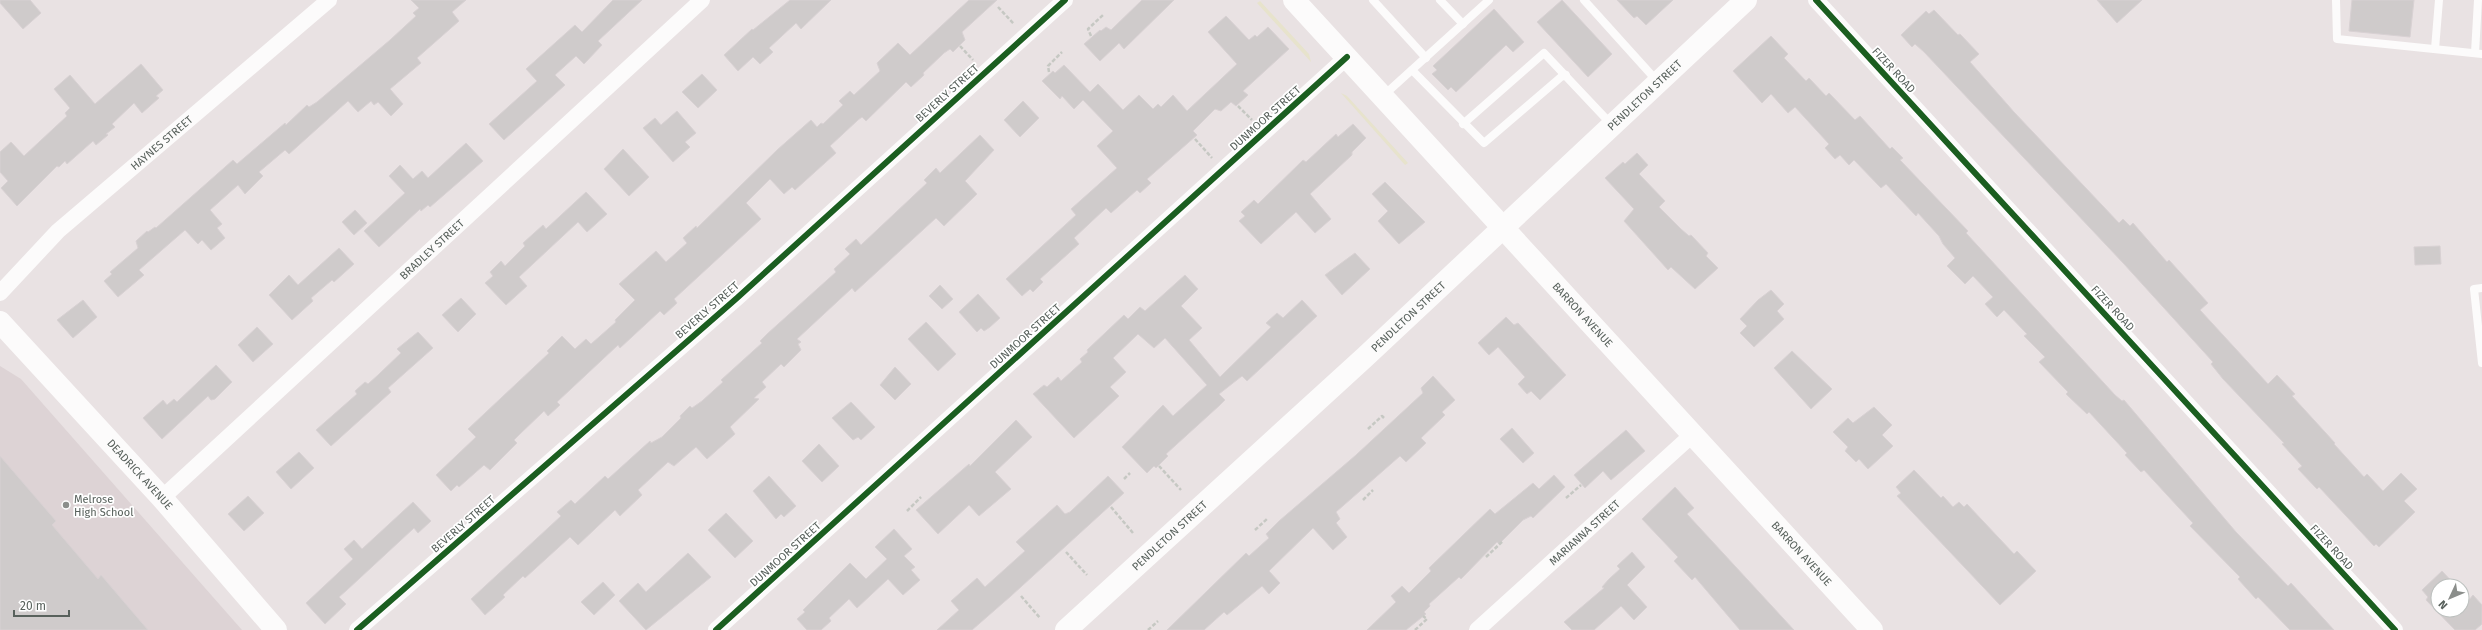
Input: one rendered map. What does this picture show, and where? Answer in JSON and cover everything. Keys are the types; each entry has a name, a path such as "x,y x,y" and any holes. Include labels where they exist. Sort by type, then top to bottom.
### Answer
{"main road":[{"name":"BARRON AVENUE","path":"1294,0 1505,228 1550,280 1868,629"},
{"name":"PENDLETON STREET","path":"1066,630 1505,228 1612,125 1746,0"},
{"name":"DEADRICK AVENUE","path":"0,322 162,498 276,630"}],"street":[{"name":"HAYNES STREET","path":"0,293 58,231 329,0"},
{"name":"BRADLEY STREET","path":"162,498 702,0"},
{"name":"BEVERLY STREET","path":"357,630 737,298 1065,0"},
{"name":"FIZER ROAD","path":"1816,0 2395,630"},
{"name":"DUNMOOR STREET","path":"716,630 1347,57"},
{"name":"MARIANNA STREET","path":"1477,630 1692,435"}],"lane":[{"path":"1373,0 1426,58"},
{"path":"1440,0 1463,24"},
{"path":"1383,96 1489,0"},
{"path":"1584,0 1658,82"},
{"path":"2336,0 2337,39 2479,54 2478,0"},
{"path":"2435,49 2438,0"},
{"path":"1462,124 1540,54 1547,54 1612,125"},
{"path":"1412,70 1481,143 1486,142 1561,77 1566,75"},
{"path":"2482,288 2474,288 2482,363"}],"path":[{"path":"998,7 1014,24"},
{"path":"1091,36 1088,29 1103,15"},
{"path":"960,46 973,61"},
{"path":"1049,72 1048,66 1062,52"},
{"path":"1238,106 1253,121"},
{"path":"1195,139 1212,158"},
{"path":"1368,429 1382,416 1384,418"},
{"path":"1159,466 1181,490"},
{"path":"1124,480 1130,473"},
{"path":"1566,498 1581,484"},
{"path":"1363,500 1373,490"},
{"path":"907,511 921,498"},
{"path":"1111,507 1133,533"},
{"path":"1255,530 1267,519"},
{"path":"1486,557 1503,541"},
{"path":"1066,552 1087,575"},
{"path":"1021,596 1040,618"},
{"path":"1415,630 1427,619 1423,616"},
{"path":"1148,630 1158,621"}],"shaded area":[{"path":"1260,1 1309,54 1311,62 1257,3"},
{"path":"1341,93 1347,96 1408,163 1405,165"},
{"name":"Melrose High School","path":"0,366 21,379 242,630 0,630"}],"building":[{"path":"0,0 30,0 41,13 23,29 0,3"},
{"path":"411,0 466,0 452,12 459,21 417,58 421,63 390,89 403,104 391,116 378,102 374,105 371,101 358,112 348,101 289,154 285,150 259,172 263,176 245,194 238,185 210,210 222,224 217,228 225,238 211,250 202,240 198,244 185,230 139,270 144,275 118,297 104,281 112,274 110,272 138,248 136,241 147,231 148,232 155,227 156,228 233,160 237,164 285,123 286,125 307,105 309,107 317,102 390,40 416,16 413,13 419,8"},
{"path":"613,0 642,0 598,41 602,45 584,64 576,56 555,75 565,85 504,140 489,124 537,81 526,69 575,25 582,32"},
{"path":"790,0 831,0 801,29 796,23 769,48 773,52 760,64 753,57 738,71 724,55 752,29 753,30"},
{"path":"969,0 997,0 962,32 965,40 953,52 950,49 944,53 911,87 906,82 866,121 862,117 830,146 836,153 795,190 792,187 784,194 770,179 746,203 761,219 674,299 677,303 664,315 660,311 620,348 618,345 557,402 560,405 548,416 544,411 520,434 514,440 517,443 490,470 484,465 459,487 457,485 451,491 436,475 476,437 468,429 549,353 547,351 562,336 575,349 586,339 591,344 616,322 615,320 635,300 619,284 656,251 666,262 687,243 683,238 696,226 697,228 777,150 811,120 817,127 821,123 823,124 843,105 839,101 850,91 854,95 880,71 877,63 898,43 910,55"},
{"path":"1142,0 1174,0 1124,49 1119,43 1100,61 1084,44 1100,30 1101,31 1106,27 1111,30"},
{"path":"1562,0 1612,54 1588,77 1537,22"},
{"path":"1617,0 1673,0 1646,25 1637,16 1634,18"},
{"path":"2097,0 2142,0 2117,23"},
{"path":"2352,0 2414,0 2410,37 2349,31"},
{"path":"1494,9 1524,42 1513,52 1506,45 1456,92 1451,87 1448,90 1432,74 1437,70 1433,66"},
{"path":"1934,10 1979,54 1970,62 2014,112 2119,223 2123,219 2130,226 2133,223 2167,262 2169,260 2208,303 2200,310 2268,384 2277,375 2295,394 2292,396 2364,477 2367,474 2383,491 2401,473 2417,489 2404,501 2415,512 2379,547 2376,544 2374,546 2319,487 2317,489 2298,469 2302,466 2282,444 2284,443 2223,379 2211,364 2213,362 2124,264 1924,52 1915,44 1912,47 1901,35 1926,11 1929,14"},
{"path":"1226,16 1249,40 1255,35 1257,37 1268,27 1289,49 1243,91 1248,95 1236,106 1231,102 1221,111 1215,109 1193,131 1197,135 1147,179 1151,183 1140,193 1137,190 1111,213 1106,208 1074,238 1079,244 1040,279 1043,282 1033,292 1030,289 1022,296 1006,279 1076,215 1071,209 1117,168 1097,146 1113,131 1083,100 1074,109 1062,96 1060,99 1042,81 1053,71 1055,73 1064,65 1090,92 1098,84 1123,110 1139,95 1153,109 1158,104 1161,107 1173,95 1187,111 1237,64 1208,32"},
{"path":"1771,36 1788,54 1784,58 1806,81 1809,78 1826,96 1829,93 1855,120 1860,116 1890,149 1892,147 1903,158 1900,160 1968,231 1966,233 2115,395 2122,401 2124,400 2236,532 2288,586 2291,583 2334,630 2290,630 2258,597 2256,599 2238,579 2240,577 2190,526 2193,523 2144,470 2141,472 2125,455 2127,453 2089,412 2087,414 2066,394 2068,392 2039,362 2045,357 2024,336 2027,334 2004,310 1997,317 1985,304 1993,297 1973,276 1965,284 1947,266 1955,258 1943,244 1939,236 1918,213 1916,216 1886,184 1881,188 1854,160 1849,165 1840,155 1835,159 1825,148 1829,144 1795,107 1788,113 1771,94 1762,103 1733,71"},
{"path":"141,64 163,90 156,96 159,98 142,113 134,103 112,124 115,127 106,134 108,135 96,145 93,141 67,164 65,161 59,167 57,166 17,206 1,188 8,181 0,172 0,152 11,142 24,156 67,116 65,113 70,108 54,89 70,75 95,104"},
{"path":"702,74 717,90 698,108 682,92"},
{"path":"1023,101 1039,118 1020,137 1004,120"},
{"path":"677,111 696,133 685,142 690,147 673,162 643,128 655,118 661,125"},
{"path":"1353,124 1366,138 1352,152 1352,155 1310,194 1331,219 1315,233 1296,212 1261,244 1239,221 1245,216 1241,212 1254,200 1258,204 1303,160 1306,162 1336,134 1338,137"},
{"path":"980,135 994,150 965,181 977,194 944,226 936,218 855,292 852,288 797,339 801,342 798,344 801,350 784,367 781,364 762,382 766,387 754,398 759,399 730,427 735,434 707,459 696,447 674,466 668,462 638,490 642,495 620,516 615,510 578,545 570,537 525,578 523,576 503,595 505,597 485,615 471,599 561,516 557,512 571,500 575,504 605,476 608,479 650,441 651,443 662,437 681,418 680,416 690,406 692,408 702,401 723,382 721,380 762,343 760,341 767,334 836,272 834,269 850,254 845,249 856,239 861,245 927,183 924,180 936,168 940,173"},
{"path":"466,143 483,161 430,207 428,205 421,211 420,209 379,247 364,231 405,193 389,176 400,165 413,179 422,171 428,178"},
{"path":"623,149 649,177 629,196 604,169"},
{"path":"1637,153 1648,165 1639,174 1665,201 1659,207 1689,236 1691,235 1708,253 1706,256 1718,268 1695,289 1671,267 1668,270 1624,221 1634,209 1605,178 1623,162 1625,164"},
{"path":"1385,182 1425,222 1399,244 1378,221 1388,211 1372,194"},
{"path":"586,192 607,214 587,232 578,222 519,277 527,286 506,305 485,283 493,276 490,272 501,261 505,266 525,246 523,243 543,225 546,229"},
{"path":"355,210 367,223 354,235 342,222"},
{"path":"2440,246 2441,264 2415,265 2414,247"},
{"path":"339,248 354,264 334,282 332,280 311,298 313,301 292,320 269,295 289,275 298,285"},
{"path":"1355,253 1370,269 1342,295 1325,275"},
{"path":"1185,275 1198,289 1181,306 1202,328 1189,340 1220,377 1271,327 1266,323 1277,313 1283,318 1302,300 1317,316 1247,381 1242,376 1219,394 1225,400 1166,454 1168,456 1156,468 1154,466 1147,473 1122,447 1163,405 1173,416 1207,385 1165,338 1154,348 1138,334 1113,358 1126,372 1110,387 1119,396 1074,438 1033,394 1044,385 1047,387 1058,377 1061,381 1082,362 1080,359 1088,352 1087,350 1124,315 1128,319 1140,307 1145,311"},
{"path":"940,285 953,299 942,309 929,296"},
{"path":"1771,290 1784,304 1777,311 1784,319 1754,347 1740,333 1747,326 1740,319 1758,300"},
{"path":"978,294 1000,318 984,331 981,328 977,332 959,312"},
{"path":"461,298 476,314 458,332 442,315"},
{"path":"83,300 97,317 73,338 57,320"},
{"path":"1506,317 1514,325 1518,323 1566,375 1540,400 1531,391 1527,394 1518,384 1525,377 1498,347 1489,355 1478,343"},
{"path":"926,322 956,354 938,371 908,339"},
{"path":"257,327 273,344 253,362 238,345"},
{"path":"418,332 433,348 388,388 391,392 331,446 316,430 357,394 355,391 365,382 368,384 401,353 397,349"},
{"path":"1792,351 1832,389 1811,409 1774,368"},
{"path":"216,365 232,382 215,399 211,400 208,396 162,439 143,418 163,400 167,405 174,399 177,402"},
{"path":"895,367 911,384 895,400 880,385"},
{"path":"1433,376 1455,400 1442,412 1445,415 1421,438 1426,443 1406,462 1400,456 1336,512 1340,519 1336,523 1347,537 1333,550 1313,528 1269,571 1280,583 1269,594 1262,586 1227,615 1224,612 1204,630 1167,630 1246,553 1249,556 1269,538 1266,534 1279,521 1356,455 1423,393 1421,388"},
{"path":"851,402 875,427 861,440 858,437 853,440 832,418"},
{"path":"1874,407 1892,425 1882,435 1893,446 1868,469 1859,459 1856,462 1845,451 1848,447 1833,432 1848,418 1853,423"},
{"path":"1016,420 1032,437 995,472 1011,489 979,516 969,505 938,534 916,510 969,464 970,466"},
{"path":"1512,428 1534,453 1523,463 1500,439"},
{"path":"1626,430 1645,451 1611,480 1603,471 1585,488 1574,475"},
{"path":"819,444 839,466 822,482 802,461"},
{"path":"299,452 314,468 291,489 276,472"},
{"path":"0,456 56,521 52,525 98,579 101,575 148,630 0,630"},
{"path":"1914,470 1941,498 1943,496 1953,507 1959,502 1964,507 1967,504 2014,554 2017,551 2036,571 2000,605 1897,496 1901,493 1896,487"},
{"path":"1554,475 1565,487 1533,518 1531,516 1523,520 1499,544 1497,542 1461,579 1459,577 1429,604 1430,606 1424,612 1426,614 1406,630 1367,630 1396,602 1391,596 1402,586 1409,593 1431,571 1429,568 1490,509 1495,514 1533,483 1539,489"},
{"path":"769,476 796,506 784,517 781,514 776,519 753,491"},
{"path":"1108,476 1124,493 1011,596 972,630 937,630 959,610 951,601 977,578 985,587 1025,551 1016,542 1057,505 1065,514 1070,512"},
{"path":"1675,487 1694,508 1687,514 1794,630 1740,630 1695,577 1692,580 1674,561 1678,557 1642,519"},
{"path":"248,496 264,513 244,531 228,514"},
{"path":"413,502 431,521 418,533 414,528 339,597 346,604 325,624 306,603 353,559 344,549 354,540 362,549"},
{"path":"726,513 753,541 735,558 708,530"},
{"path":"894,529 912,549 904,556 915,567 911,570 920,580 903,595 888,579 857,608 849,599 829,618 831,621 821,630 807,630 797,619 805,612 803,610 850,563 866,579 887,559 875,547"},
{"path":"1632,552 1645,567 1627,585 1647,607 1634,620 1621,606 1594,630 1572,630 1564,622 1604,588 1602,587 1620,569 1617,566"},
{"path":"688,553 711,577 646,630 619,601 638,583 646,592"},
{"path":"2442,571 2449,578 2435,578"},
{"path":"603,582 615,595 594,615 581,602"},
{"path":"2430,582 2430,604 2426,600 2428,597 2422,590"},
{"path":"2473,595 2482,605 2482,624 2475,630 2455,630 2443,618 2470,618 2470,599"}],"cycle path":[{"path":"357,630 737,298 1065,0"},
{"path":"1816,0 2395,630"},
{"path":"716,630 1347,57"}],"place":[{"name":"Melrose High School","path":"66,505"}]}
